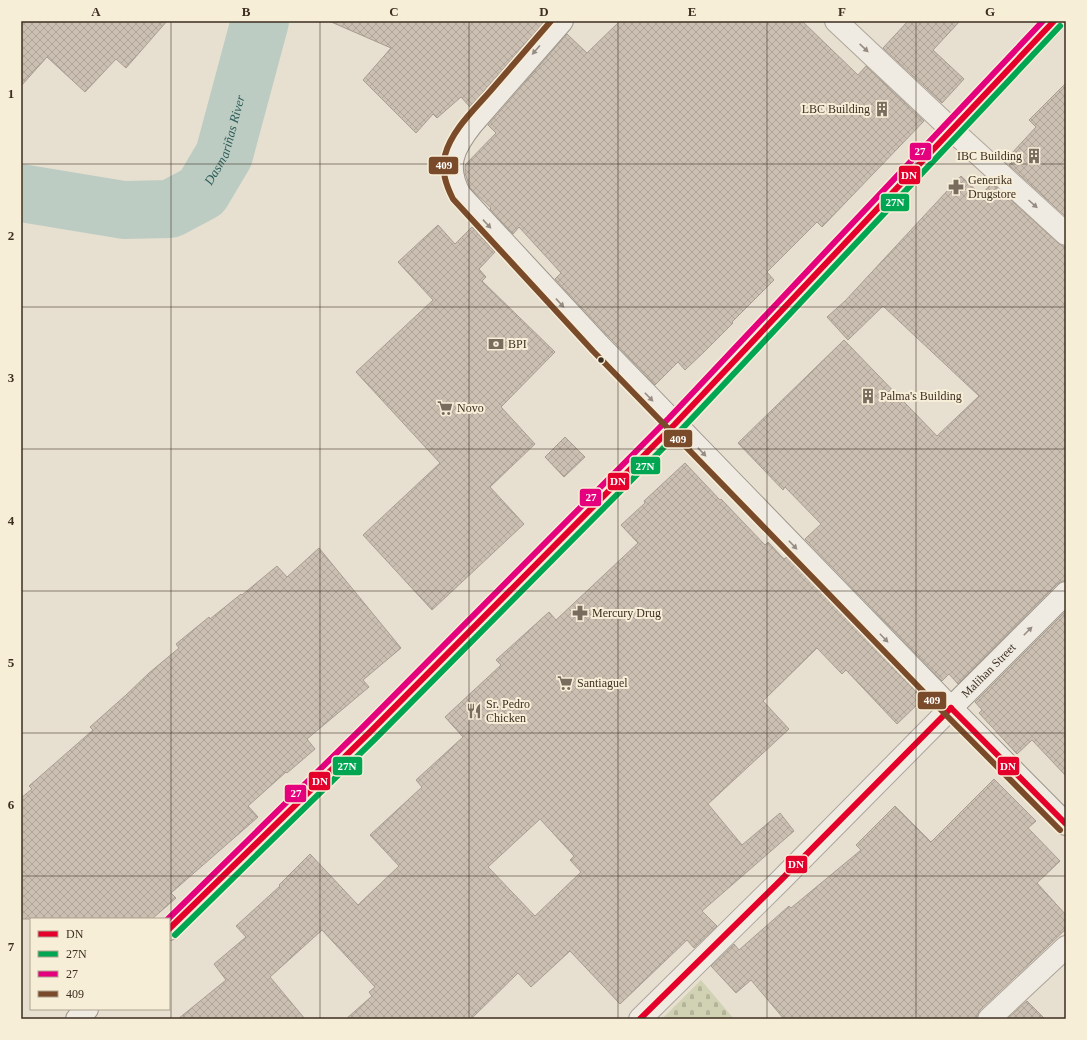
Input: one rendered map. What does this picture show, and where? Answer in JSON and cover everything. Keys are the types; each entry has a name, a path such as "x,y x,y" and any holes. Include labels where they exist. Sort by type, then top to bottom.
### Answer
{"street":[{"path":"562,21 460,139 453,156 452,172 455,185 460,195 599,346 1066,824"},
{"path":"836,21 1066,234"},
{"path":"170,928 370,732 675,424 1054,21"},
{"name":"Malihan Street","path":"640,1019 781,880 1066,593"},
{"path":"988,1019 1066,947"},
{"path":"77,1019 86,1010"}],"green space":[{"path":"701,980 734,1019 662,1019"}],"building":[{"path":"21,21 167,21 126,68 116,59 85,92 47,57 21,86"},
{"path":"329,21 545,21 470,107 461,97 437,118 433,114 416,133 363,80 391,48"},
{"path":"620,21 802,21 858,75 866,66 924,121 822,227 817,222 767,272 774,280 706,350 685,370 678,362 655,385 555,279 561,273 519,227 513,234 490,209 491,208 470,188 465,173 465,165 496,133 488,125 567,34 587,53"},
{"path":"908,21 960,21 933,50 964,79 942,103 883,48"},
{"path":"1066,83 1066,217 1009,165 1016,158 1011,154 1036,127 1029,120"},
{"path":"961,176 981,195 992,183 1058,243 1066,246 1066,581 1062,581 1057,584 958,684 949,674 942,681 805,539 821,524 785,487 783,490 738,443 844,340 937,436 979,396 883,306 848,340 827,317 845,301"},
{"path":"438,225 455,244 472,227 495,252 479,269 486,277 482,281 555,352 501,407 535,444 490,487 524,524 432,610 363,535 440,463 356,372 433,300 398,262"},
{"path":"565,437 585,457 564,477 545,457"},
{"path":"685,463 765,545 768,542 784,559 787,557 924,698 897,724 846,670 842,674 817,648 763,701 789,729 708,804 742,845 780,813 794,831 702,911 717,926 694,948 687,940 620,1004 570,951 531,987 518,973 471,1019 346,1019 372,996 369,992 375,987 322,930 270,977 305,1019 178,1019 226,980 214,964 246,937 236,926 280,886 279,885 310,854 358,905 399,866 370,835 422,787 416,780 463,737 445,717 501,665 496,660 549,612 556,620 638,543 621,525 645,503 644,501","holes":["540,819 574,856 570,860 581,872 535,916 488,867"]},
{"path":"319,548 401,648 363,680 369,687 307,739 315,749 287,773 286,772 248,806 258,817 171,893 176,898 153,918 21,919 21,798 32,789 29,786 93,730 90,727 149,673 179,648 176,644 209,617 210,619 277,566 287,577"},
{"path":"1066,611 1066,776 1032,740 1017,754 979,713 982,710 975,702"},
{"path":"994,779 1036,821 1028,828 1060,861 1037,883 1066,915 1066,929 980,1010 977,1015 977,1019 784,1019 751,980 736,993 711,966 734,944 739,950 789,906 791,908 861,850 856,845 895,806 931,842"},
{"path":"1027,1001 1045,1019 1007,1019"}],"waterway":[{"name":"Dasmariñas River","path":"21,193 124,210 170,209 202,192 224,155 260,21"}],"transit line":[{"name":"409","path":"551,21 465,119 448,145 444,161 444,172 446,183 453,199 593,351 945,714 1060,830"},
{"name":"27","path":"169,918 364,726 669,418 1043,21"},
{"name":"DN","path":"170,928 370,732 675,424 1054,21"},
{"name":"27N","path":"175,935 376,738 681,430 1060,26"},
{"name":"DN","path":"951,708 1066,824"},
{"name":"DN","path":"640,1019 781,880 951,708"}],"place":[{"name":"LBC Building","path":"882,109"},
{"name":"IBC Building","path":"1034,156"},
{"name":"Generika Drugstore","path":"956,187"},
{"name":"BPI","path":"496,344"},
{"name":"Palma's Building","path":"868,396"},
{"name":"Novo","path":"445,408"},
{"name":"Mercury Drug","path":"580,613"},
{"name":"Santiaguel","path":"565,683"},
{"name":"Sr. Pedro Chicken","path":"474,711"}]}
